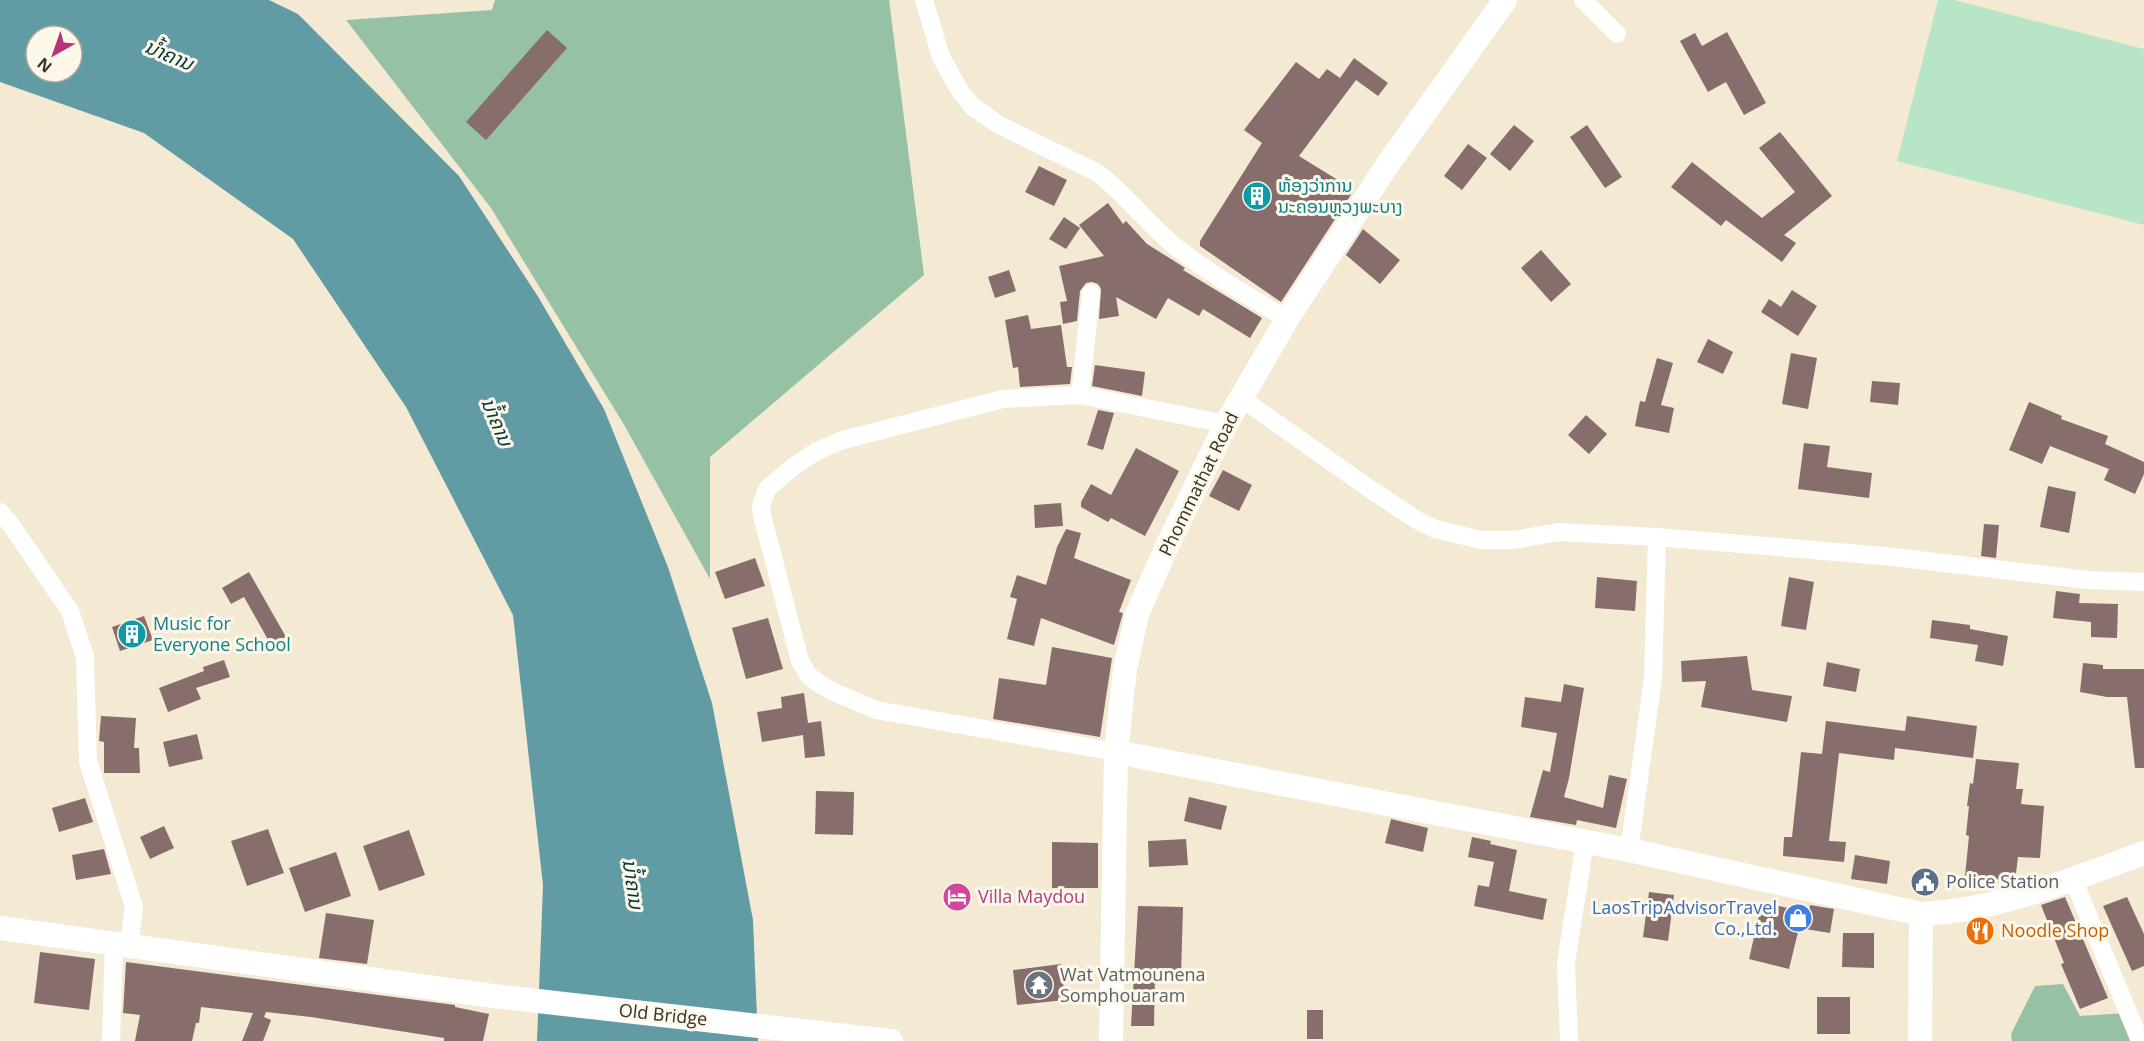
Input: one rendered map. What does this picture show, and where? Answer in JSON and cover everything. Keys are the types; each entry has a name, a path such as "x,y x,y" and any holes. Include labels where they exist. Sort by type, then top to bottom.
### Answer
{"street":[{"path":"924,0 941,57 960,91 973,107 999,125 1096,172 1111,182 1180,250 1287,320"},
{"name":"Phommathat Road","path":"1111,1041 1116,752 1125,669 1137,614 1226,424 1287,320 1388,164 1505,0"},
{"path":"1583,0 1617,34"},
{"path":"1080,395 1091,293"},
{"path":"1226,424 1080,395 1003,399 843,440 817,451 794,466 767,489 761,506 800,660 809,676 834,692 876,710 1116,752 1629,850 1921,914 1949,912 2007,902 2144,853"},
{"path":"1241,398 1414,519 1435,529 1481,540 1514,540 1558,532 1657,537 1884,556 2088,580 2144,582"},
{"path":"0,512 70,611 85,657 88,761 134,907 122,944 111,1041"},
{"path":"1629,850 1653,679 1657,537"},
{"path":"1569,1041 1566,963 1585,842"},
{"path":"2073,879 2140,1041"},
{"path":"1920,1041 1921,914"},
{"name":"Old Bridge","path":"0,928 493,996 891,1041"}],"green space":[{"path":"495,0 889,0 924,275 710,457 710,579 623,423 491,208 346,20 492,10"},
{"path":"1938,0 1954,0 2144,49 2144,225 1897,161"},
{"path":"2063,984 2080,1016 2126,1013 2137,1041 2012,1041 2011,1034 2035,986"}],"water":[{"name":"ນ້ຳຄານ","path":"0,0 269,0 298,14 459,176 537,295 604,409 668,567 712,703 753,920 758,1041 537,1041 543,885 513,615 406,407 293,239 144,133 0,82"}],"building":[{"path":"547,30 567,48 486,140 466,122"},
{"path":"1727,32 1766,103 1744,115 1726,82 1708,92 1680,41 1695,33 1702,46"},
{"path":"1354,58 1388,83 1378,96 1356,80 1299,156 1354,190 1281,302 1200,246 1200,241 1262,143 1244,130 1296,62 1319,79 1327,69 1340,78"},
{"path":"1514,125 1534,141 1510,171 1490,154"},
{"path":"1587,125 1622,177 1605,188 1570,137"},
{"path":"1780,132 1832,196 1784,235 1796,243 1782,262 1726,220 1721,226 1671,187 1692,162 1762,218 1795,192 1759,148"},
{"path":"1468,144 1487,158 1462,190 1444,176"},
{"path":"1039,166 1067,180 1054,206 1025,192"},
{"path":"1108,203 1123,224 1126,221 1147,244 1185,268 1183,270 1262,318 1250,338 1203,309 1199,316 1168,298 1156,319 1116,297 1119,316 1099,319 1101,289 1098,284 1092,282 1086,283 1080,291 1077,321 1063,324 1060,302 1067,301 1059,266 1104,256 1079,225"},
{"path":"1064,217 1080,228 1066,249 1049,239"},
{"path":"1363,229 1400,260 1380,284 1346,255"},
{"path":"1541,250 1571,284 1551,302 1521,268"},
{"path":"1009,270 1016,291 995,298 988,277"},
{"path":"1792,290 1817,306 1798,336 1761,312 1769,299 1781,307"},
{"path":"1028,315 1031,329 1061,325 1067,367 1072,367 1070,384 1020,387 1018,367 1013,368 1005,320"},
{"path":"1708,339 1733,352 1723,374 1697,362"},
{"path":"1791,353 1817,358 1808,409 1782,404"},
{"path":"1657,358 1673,363 1661,405 1674,408 1669,433 1635,426 1640,401 1645,402"},
{"path":"1095,365 1145,372 1142,396 1092,386"},
{"path":"1872,381 1900,383 1898,405 1870,402"},
{"path":"2029,402 2062,416 2061,419 2108,436 2105,444 2144,462 2144,474 2135,494 2104,480 2109,469 2050,446 2042,464 2009,450"},
{"path":"1098,410 1114,413 1103,450 1087,445"},
{"path":"1586,415 1607,434 1589,454 1568,435"},
{"path":"1804,443 1830,446 1827,467 1872,473 1869,498 1798,489"},
{"path":"1136,448 1179,471 1145,536 1111,518 1108,522 1081,507 1081,502 1091,484 1111,495"},
{"path":"1223,470 1252,485 1239,511 1209,496"},
{"path":"2048,486 2076,492 2069,533 2040,527"},
{"path":"1061,503 1063,526 1035,528 1034,505"},
{"path":"1984,524 1999,525 1996,558 1981,556"},
{"path":"1066,529 1081,533 1074,558 1131,580 1119,612 1123,613 1114,645 1041,618 1034,646 1007,639 1017,599 1010,597 1017,575 1046,585 1057,547"},
{"path":"755,558 765,586 725,599 715,572"},
{"path":"249,572 286,637 271,645 244,597 231,604 222,588"},
{"path":"1597,577 1637,581 1635,611 1595,608"},
{"path":"1789,577 1814,582 1806,630 1781,626"},
{"path":"2056,591 2080,594 2079,603 2118,604 2117,638 2091,637 2091,622 2053,618"},
{"name":"Music for Everyone School","path":"144,616 153,640 120,651 112,627"},
{"path":"768,618 783,669 746,679 732,628"},
{"path":"1932,620 1970,625 1970,629 2008,636 2003,666 1975,661 1978,645 1930,638"},
{"path":"1052,647 1112,658 1100,737 993,719 999,678 1046,685"},
{"path":"1747,656 1752,690 1792,696 1787,722 1701,707 1706,681 1682,682 1681,661"},
{"path":"224,660 230,677 196,688 201,699 168,712 159,688 204,671 203,667"},
{"path":"1827,662 1860,669 1856,692 1823,686"},
{"path":"2083,663 2103,665 2103,669 2144,669 2144,768 2135,768 2127,697 2107,697 2080,692"},
{"path":"1564,684 1584,688 1564,797 1603,808 1609,775 1627,779 1616,828 1577,820 1576,825 1530,817 1543,770 1550,772 1557,733 1521,727 1525,697 1561,702"},
{"path":"804,693 808,723 821,721 825,756 805,758 803,735 762,742 757,712 782,708 781,697"},
{"path":"101,716 136,718 134,748 139,748 140,773 104,773 104,742 99,741"},
{"path":"1907,716 1977,726 1973,758 1895,748 1894,760 1839,753 1829,841 1846,842 1844,862 1783,856 1784,837 1792,837 1801,752 1822,754 1826,721 1905,731"},
{"path":"197,734 203,759 169,767 163,742"},
{"path":"1976,759 2019,763 2016,789 2023,789 2021,804 2044,806 2040,858 2018,857 2015,881 1965,876 1969,836 1966,835 1969,806 1967,806"},
{"path":"816,791 854,792 853,835 815,834"},
{"path":"1189,797 1227,806 1221,830 1184,821"},
{"path":"85,798 93,822 59,832 52,808"},
{"path":"1391,819 1428,828 1423,852 1385,843"},
{"path":"164,826 174,848 150,859 140,837"},
{"path":"268,829 284,873 247,886 231,841"},
{"path":"409,830 425,875 379,891 363,846"},
{"path":"1472,837 1517,850 1509,891 1547,899 1543,920 1474,906 1478,885 1489,887 1494,862 1468,857"},
{"path":"1186,839 1188,865 1149,867 1148,841"},
{"path":"1052,842 1098,843 1098,888 1052,888"},
{"path":"104,849 111,874 76,880 72,855"},
{"path":"336,852 351,896 305,912 289,868"},
{"path":"1855,855 1890,861 1887,884 1851,879"},
{"path":"1916,877 1931,878 1929,893 1914,892"},
{"path":"1649,892 1674,895 1668,941 1643,937"},
{"path":"2065,897 2108,998 2080,1009 2061,964 2064,963 2041,905"},
{"path":"2127,897 2144,934 2144,966 2132,971 2103,906"},
{"path":"1762,902 1809,913 1810,905 1834,909 1830,933 1799,928 1789,969 1749,959"},
{"path":"1138,906 1183,907 1181,977 1155,976 1154,1026 1131,1026"},
{"path":"326,913 374,920 367,964 319,958"},
{"path":"1843,933 1874,933 1874,968 1842,967"},
{"path":"40,952 95,959 89,1010 34,1003"},
{"path":"126,962 455,1005 455,1007 489,1014 483,1041 444,1041 444,1038 266,1012 264,1017 271,1020 263,1041 242,1041 253,1013 201,1007 199,1023 196,1023 192,1041 135,1041 140,1015 123,1013"},
{"name":"Wat Vatmounena Somphouaram","path":"1061,964 1065,1000 1017,1005 1013,970"},
{"path":"1817,997 1850,997 1850,1034 1817,1034"},
{"path":"1307,1010 1323,1010 1323,1039 1307,1039"}],"place":[{"name":"ຫ້ອງວ່າການ ນະຄອນຫຼວງພະບາງ","path":"1257,196"},
{"name":"Music for Everyone School","path":"132,634"},
{"name":"Police Station","path":"1925,882"},
{"name":"Villa Maydou","path":"957,897"},
{"name":"LaosTripAdvisorTravel Co.,Ltd.","path":"1798,918"},
{"name":"Noodle Shop","path":"1980,931"},
{"name":"Wat Vatmounena Somphouaram","path":"1039,985"}]}
